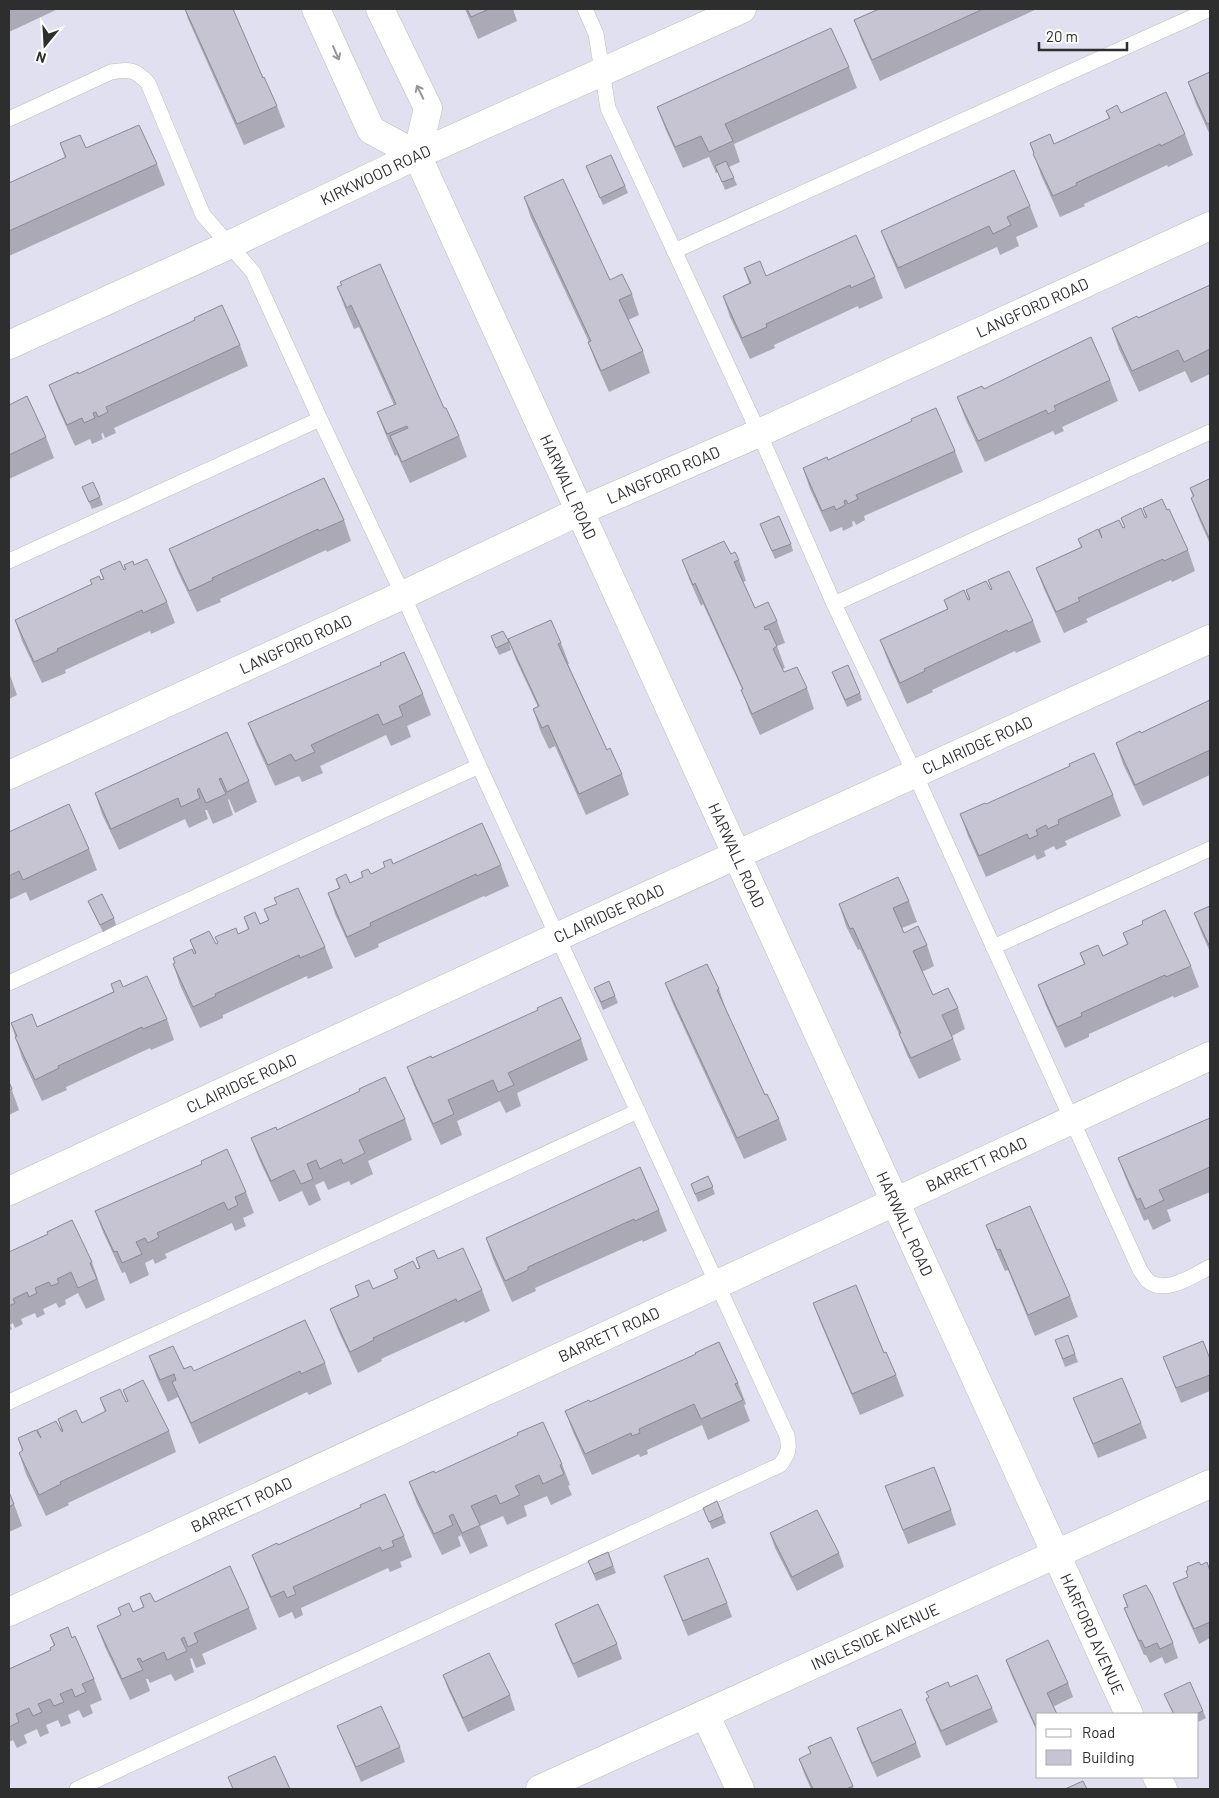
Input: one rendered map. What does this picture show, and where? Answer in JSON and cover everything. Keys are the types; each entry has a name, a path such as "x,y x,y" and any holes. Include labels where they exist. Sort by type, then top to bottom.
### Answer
{"street":[{"path":"316,9 371,130 417,155 428,108 380,9"},
{"name":"KIRKWOOD ROAD","path":"9,345 229,245 417,155 742,9"},
{"name":"HARWALL ROAD","path":"417,155 1056,1554"},
{"name":"LANGFORD ROAD","path":"9,775 403,595 580,511 759,433 1210,226"},
{"name":"CLAIRIDGE ROAD","path":"9,1191 559,936 1210,639"},
{"name":"BARRETT ROAD","path":"9,1612 1210,1056"},
{"name":"INGLESIDE AVENUE","path":"540,1789 1210,1484"},
{"name":"HARFORD AVENUE","path":"1056,1554 1129,1713"},
{"path":"705,1714 740,1789"}],"lane":[{"path":"585,9 596,34 608,108 759,433 834,604 915,774 1140,1270 1148,1281 1162,1286 1175,1284 1210,1267"},
{"path":"674,251 1210,9"},
{"path":"9,119 111,72 128,70 140,74 148,83 203,216 253,272 403,595 479,766 559,936 787,1436 790,1447 780,1465 77,1789"},
{"path":"9,561 320,419"},
{"path":"834,604 1210,432"},
{"path":"9,983 479,766"},
{"path":"993,947 1210,849"},
{"path":"9,1402 638,1111"}],"building":[{"path":"185,9 233,9 277,106 237,124"},
{"path":"467,9 489,9 471,17"},
{"path":"879,9 983,9 872,60 854,20"},
{"path":"831,28 849,67 725,124 733,141 709,152 701,136 675,147 657,107"},
{"path":"1210,72 1210,123 1207,124 1188,82"},
{"path":"1166,92 1185,134 1076,183 1077,185 1053,196 1033,154 1030,143 1050,134 1054,144 1110,118 1106,111 1117,105 1121,113"},
{"path":"139,125 157,164 9,231 9,183 66,157 60,143 80,135 86,148"},
{"path":"611,155 625,186 600,198 586,166"},
{"path":"726,161 734,178 722,182 715,166"},
{"path":"1014,170 1030,206 1007,217 1011,225 993,234 989,226 898,268 881,231"},
{"path":"563,179 610,280 622,274 632,294 619,300 643,351 601,371 588,342 591,341 524,197"},
{"path":"856,235 875,277 851,288 850,285 766,324 767,327 742,338 723,296 751,283 744,268 760,261 766,276"},
{"path":"380,264 444,408 446,408 459,436 402,462 390,436 408,428 407,426 387,434 377,412 396,404 351,305 347,308 337,287 342,285 340,282"},
{"path":"1210,285 1210,349 1184,362 1178,350 1132,371 1112,328"},
{"path":"222,305 240,345 106,407 108,412 98,417 96,412 93,413 95,418 84,423 82,418 67,425 49,385 78,372 78,374 195,320 194,318"},
{"path":"1091,337 1110,380 1054,406 1056,410 1048,414 1046,410 978,441 957,397 982,386 984,389"},
{"path":"27,396 46,437 9,455 9,405"},
{"path":"936,408 955,451 856,495 858,499 848,504 846,500 844,501 845,505 836,510 834,506 822,511 803,468 827,457 828,460"},
{"path":"324,478 344,520 319,531 318,529 212,578 213,580 189,591 169,549"},
{"path":"1209,479 1210,540 1191,498 1194,496 1190,488"},
{"path":"93,482 100,497 89,502 82,487"},
{"path":"1162,499 1167,510 1169,509 1188,550 1164,561 1163,559 1078,598 1080,601 1056,612 1036,568 1082,547 1078,539 1098,529 1102,538 1099,529 1119,520 1123,528 1125,527 1121,518 1141,508 1145,518 1147,517 1143,508"},
{"path":"779,516 791,544 772,551 760,524"},
{"path":"724,541 731,554 735,552 739,560 734,562 755,608 768,602 777,621 764,627 765,630 769,629 777,646 773,649 784,672 797,667 807,688 752,714 741,690 743,689 695,583 693,585 682,560"},
{"path":"147,559 167,602 143,613 142,610 57,649 58,651 34,662 15,620 92,584 90,580 99,576 101,580 104,579 100,570 120,561 124,570 126,569 124,565 133,561 134,565"},
{"path":"1009,571 1033,621 1008,632 1007,630 924,669 925,671 900,683 880,640 948,609 944,600 964,590 968,600 970,599 966,590 986,581 991,590 988,580"},
{"path":"551,620 561,643 558,644 607,750 610,748 622,774 579,794 548,725 542,728 533,709 539,706 508,639"},
{"path":"503,631 509,642 496,648 491,636"},
{"path":"404,652 423,694 399,706 403,716 383,725 378,714 311,745 315,752 295,761 291,754 268,765 248,723 381,665 380,663"},
{"path":"848,665 860,693 845,700 832,672"},
{"path":"1210,700 1210,750 1135,785 1116,743"},
{"path":"227,732 249,781 227,792 221,778 219,779 226,794 206,803 199,788 197,790 200,798 181,807 178,798 111,829 95,793"},
{"path":"1094,753 1113,795 1058,820 1059,824 1048,829 1046,825 1036,830 1038,835 1029,839 1027,834 979,856 960,814 1070,766 1069,764"},
{"path":"69,804 89,849 23,880 19,871 9,876 9,832"},
{"path":"482,823 501,865 477,876 476,874 370,923 371,926 347,937 328,893 340,888 336,879 346,874 350,883 363,877 361,872 368,869 371,874 385,867 383,862 391,859 393,864"},
{"path":"898,877 909,901 893,908 904,933 918,926 927,945 913,951 933,995 948,988 958,1008 942,1015 953,1039 911,1058 853,928 850,929 839,904"},
{"path":"298,888 325,947 300,958 299,955 215,994 216,996 193,1007 173,964 175,963 173,958 192,949 194,954 196,953 190,940 209,931 216,944 218,943 215,937 236,928 238,934 249,929 244,917 255,912 260,924 269,920 264,909 277,904 274,898"},
{"path":"102,894 114,918 100,925 88,901"},
{"path":"1210,906 1210,947 1194,913"},
{"path":"1165,910 1191,966 1166,977 1165,975 1081,1013 1082,1016 1057,1027 1038,985 1085,964 1080,953 1098,945 1103,956 1128,944 1123,933 1143,924 1142,921"},
{"path":"707,964 765,1095 767,1094 779,1119 737,1138 665,983"},
{"path":"147,976 167,1019 143,1029 142,1027 58,1066 59,1068 35,1080 15,1037 17,1036 11,1023 32,1014 37,1027 114,992 111,984 120,980 123,987"},
{"path":"609,981 615,996 601,1002 594,988"},
{"path":"561,997 581,1039 508,1073 514,1085 498,1092 493,1080 448,1100 454,1114 433,1124 407,1067 431,1056 432,1058 538,1010 537,1008"},
{"path":"385,1077 405,1119 359,1140 365,1153 343,1164 341,1159 320,1169 316,1160 307,1164 313,1179 301,1184 294,1170 271,1181 251,1138 276,1127 277,1130 360,1091 359,1089"},
{"path":"1210,1118 1210,1167 1159,1190 1164,1200 1145,1209 1140,1198 1137,1200 1118,1158"},
{"path":"227,1149 246,1192 235,1197 238,1205 228,1210 224,1202 157,1233 159,1237 148,1243 145,1238 136,1242 142,1254 122,1263 117,1251 114,1252 95,1211 202,1164 201,1161"},
{"path":"640,1167 659,1210 635,1221 634,1219 528,1267 528,1270 505,1281 486,1238"},
{"path":"708,1176 713,1187 695,1194 691,1184"},
{"path":"1030,1206 1070,1296 1028,1315 1000,1249 997,1250 986,1225"},
{"path":"72,1220 92,1262 90,1263 97,1279 78,1288 71,1272 57,1279 59,1283 51,1286 49,1282 35,1288 37,1293 29,1297 27,1292 13,1299 15,1303 9,1306 9,1252 48,1234 47,1232"},
{"path":"463,1248 482,1290 457,1302 456,1299 373,1338 374,1340 350,1352 330,1309 359,1296 355,1286 369,1280 373,1289 398,1278 394,1270 413,1261 417,1269 420,1268 416,1258 434,1250 438,1259"},
{"path":"856,1285 884,1353 886,1352 896,1375 852,1394 813,1303"},
{"path":"305,1320 325,1363 301,1374 300,1371 191,1423 172,1382 176,1380 174,1374 160,1380 149,1356 173,1346 184,1369 191,1366 194,1371"},
{"path":"1068,1335 1075,1354 1063,1359 1055,1340"},
{"path":"1203,1341 1210,1359 1210,1375 1176,1388 1163,1357"},
{"path":"719,1342 738,1383 735,1384 743,1400 701,1419 694,1404 639,1429 640,1433 632,1436 631,1433 585,1454 565,1411 589,1400 590,1402"},
{"path":"1122,1378 1141,1423 1093,1444 1073,1398"},
{"path":"143,1380 169,1431 60,1482 61,1484 39,1495 19,1453 23,1450 18,1438 36,1430 41,1438 37,1430 56,1421 62,1432 58,1419 76,1410 82,1423 106,1411 100,1398 120,1389 126,1402 128,1401 123,1390"},
{"path":"543,1422 562,1464 560,1465 564,1474 543,1484 539,1475 515,1486 520,1495 500,1504 496,1495 471,1506 480,1525 462,1533 453,1514 449,1516 453,1525 434,1534 409,1482 434,1471 435,1473"},
{"path":"934,1467 951,1510 903,1530 885,1486"},
{"path":"9,1492 14,1504 9,1507"},
{"path":"385,1494 404,1536 392,1541 394,1546 382,1551 380,1547 293,1587 296,1594 287,1598 284,1591 271,1597 252,1555 361,1507 360,1505"},
{"path":"717,1501 723,1516 709,1522 703,1508"},
{"path":"817,1510 839,1553 792,1577 770,1533"},
{"path":"608,1552 613,1566 594,1574 588,1561"},
{"path":"708,1558 727,1603 683,1621 664,1576"},
{"path":"1199,1562 1201,1565 1207,1562 1210,1571 1210,1622 1194,1629 1173,1583 1188,1577 1187,1567"},
{"path":"230,1566 249,1608 194,1633 198,1642 188,1647 184,1637 181,1639 187,1651 167,1660 164,1652 142,1662 140,1658 137,1659 143,1670 122,1679 97,1626 121,1615 118,1608 129,1603 133,1612 144,1607 140,1597 150,1593 155,1602"},
{"path":"1146,1585 1173,1643 1160,1649 1157,1643 1145,1648 1141,1640 1139,1641 1124,1608 1128,1607 1123,1595"},
{"path":"598,1604 617,1644 573,1664 555,1624"},
{"path":"68,1627 72,1638 75,1636 94,1679 82,1684 86,1692 75,1697 72,1689 60,1694 64,1702 54,1706 50,1699 38,1704 42,1712 33,1716 29,1708 16,1714 19,1722 9,1727 9,1669 51,1650 50,1648 55,1645 50,1635"},
{"path":"1048,1640 1068,1683 1047,1693 1057,1713 1036,1713 1035,1725 1006,1660"},
{"path":"489,1653 510,1695 463,1718 443,1675"},
{"path":"977,1675 992,1708 941,1731 926,1699 929,1697 926,1692 948,1682 950,1687"},
{"path":"1190,1682 1203,1711 1198,1713 1174,1713 1164,1694"},
{"path":"381,1706 400,1747 356,1767 337,1726"},
{"path":"901,1709 916,1743 872,1763 857,1728"},
{"path":"831,1737 853,1786 846,1789 813,1789 799,1759 811,1753 808,1747"},
{"path":"275,1756 290,1789 233,1789 228,1777"},
{"path":"1083,1781 1087,1789 1065,1789"}]}
